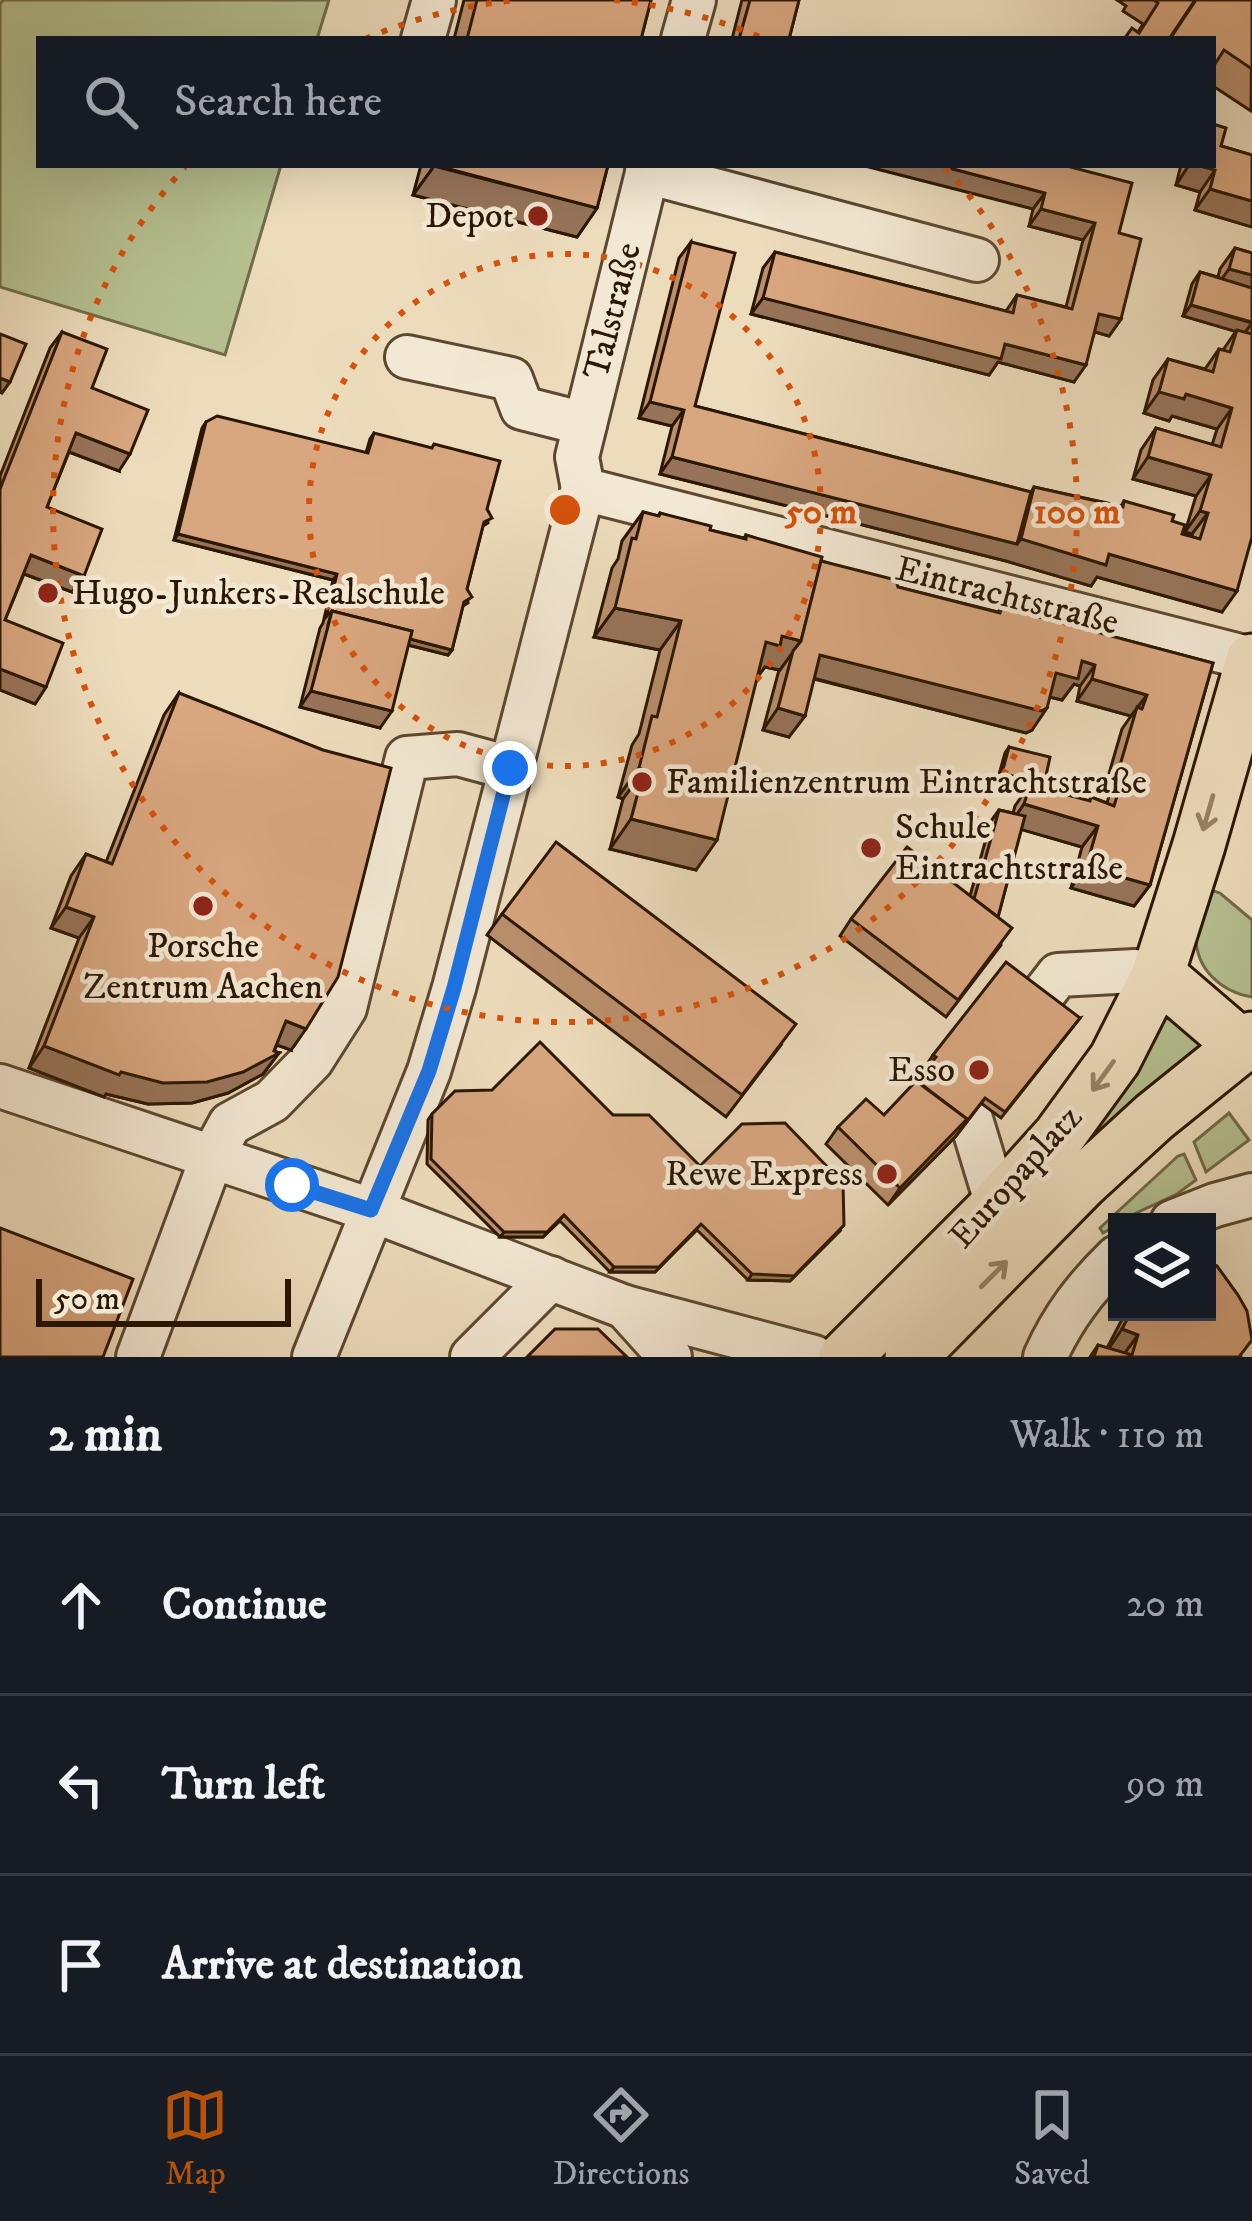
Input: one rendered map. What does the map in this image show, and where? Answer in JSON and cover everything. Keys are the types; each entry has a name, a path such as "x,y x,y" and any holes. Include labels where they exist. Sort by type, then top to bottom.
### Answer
{"main road":[{"name":"Europaplatz","path":"844,1357 997,1205 1059,1136 1115,1059 1158,974 1252,660"},
{"path":"1158,974 1247,1041"},
{"name":"Europaplatz","path":"911,1357 1082,1184 1247,1041"}],"street":[{"path":"424,36 434,0"},
{"path":"684,36 694,0"},
{"path":"648,168 977,260"},
{"name":"Talstraße","path":"314,1357 429,1071 454,988 510,768 648,168"},
{"name":"Eintrachtstraße","path":"407,357 511,379 522,408 582,457 1252,660"},
{"path":"138,1357 212,1157 230,1124 272,1101 312,1060 345,1009 406,758 458,754 510,768"},
{"path":"1041,997 1058,975 1158,974"},
{"path":"0,1086 371,1210 625,1307 814,1357"},
{"path":"970,1117 997,1205"},
{"path":"1195,1213 1252,1195"},
{"path":"1045,1357 1085,1289 1108,1266"},
{"path":"472,1357 551,1278"},
{"path":"625,1307 670,1357"}],"green space":[{"path":"3,0 329,0 318,36 36,36 36,168 280,168 225,355 0,287"},
{"path":"1204,888 1220,893 1252,920 1252,997 1221,985 1201,960 1196,931"},
{"path":"1174,1017 1203,1044 889,1357 870,1357 1163,1019"},
{"path":"1229,1113 1249,1140 1206,1172 1194,1142"},
{"path":"1184,1154 1196,1180 1136,1213 1116,1213"}],"building":[{"path":"477,0 651,0 642,36 468,36"},
{"path":"750,0 799,0 790,36 740,36"},
{"path":"1154,0 1195,0 1171,36 1126,36 1132,28 1139,33 1158,3"},
{"path":"1196,0 1252,0 1252,69 1224,50 1216,62 1216,36 1172,36"},
{"path":"1216,125 1226,128 1221,146 1252,155 1252,201 1210,189 1215,170 1208,168 1216,168"},
{"path":"445,168 607,168 597,208"},
{"path":"949,168 1074,168 1132,183 1119,233 1141,239 1121,319 1099,314 1086,365 1005,344 1001,359 763,298 775,252 1013,313 1017,295 1072,309 1095,223 1041,209 1045,193"},
{"path":"691,242 735,253 695,406 1031,492 1017,544 672,457 684,410 650,402"},
{"path":"1235,248 1252,253 1252,275 1229,269"},
{"path":"1200,272 1252,288 1252,322 1191,305"},
{"path":"1237,330 1252,334 1252,537 1237,591 1109,554 1106,565 1021,539 1034,487 1123,507 1124,501 1174,515 1172,521 1185,525 1182,534 1200,539 1208,513 1200,511 1211,475 1148,457 1156,428 1221,447 1232,408 1186,394 1184,399 1159,392 1168,359 1213,372 1219,349 1230,352"},
{"path":"62,332 107,349 92,388 148,410 130,454 76,433 47,507 102,529 84,576 31,555 5,620 63,643 46,687 0,669 0,489"},
{"path":"0,334 26,344 10,382 0,378"},
{"path":"217,416 368,453 374,433 500,461 487,509 492,518 484,522 467,589 472,597 464,602 452,650 410,639 412,631 332,611 326,617 337,574 178,534 206,422"},
{"path":"643,512 822,557 801,641 782,636 780,646 766,642 717,840 631,819 652,716 657,717 681,621 615,608"},
{"path":"821,561 896,580 898,587 1000,613 1002,607 1213,663 1150,885 1086,867 1098,826 1024,804 1030,785 1114,806 1124,774 1118,772 1137,707 1142,709 1147,695 1092,679 1095,665 1082,661 1078,679 1056,673 1047,708 1041,711 820,655 805,716 778,708"},
{"path":"332,611 412,631 392,711 311,691"},
{"name":"Porsche Zentrum Aachen","path":"179,693 323,750 391,768 338,977 306,1029 286,1021 274,1051 279,1053 243,1072 207,1082 163,1083 119,1075 44,1046 94,917 66,907 86,854 112,864"},
{"path":"1009,747 1050,757 1044,785 1002,773"},
{"path":"999,810 1025,816 998,917 974,899"},
{"path":"556,842 796,1024 742,1095 502,914"},
{"path":"907,847 1012,928 958,1000 851,919"},
{"path":"1006,962 1080,1018 1005,1112 985,1098 960,1130 967,1119 917,1081"},
{"path":"540,1042 613,1115 649,1115 700,1166 742,1124 785,1123 843,1183 844,1225 794,1276 752,1274 701,1224 659,1267 614,1267 564,1215 547,1232 504,1232 431,1159 432,1114 455,1091 492,1090"},
{"name":"Rewe Express","path":"916,1081 967,1119 900,1188 838,1127 866,1099 884,1115"},
{"path":"0,1228 133,1279 103,1357 0,1357"},
{"path":"1216,1266 1247,1311 1252,1340 1239,1357 1094,1357 1098,1345 1132,1355 1138,1335 1122,1329 1126,1321 1216,1321"},
{"path":"555,1329 598,1329 627,1357 527,1357"}],"place":[{"name":"Depot","path":"538,216"},
{"name":"Hugo-Junkers-Realschule","path":"48,593"},
{"name":"Familienzentrum Eintrachtstraße","path":"642,782"},
{"name":"Schule Eintrachtstraße","path":"871,848"},
{"name":"Porsche Zentrum Aachen","path":"203,906"},
{"name":"Esso","path":"979,1070"},
{"name":"Rewe Express","path":"887,1174"}],"route":[{"path":"292,1185 371,1210 429,1071 510,768"}]}
